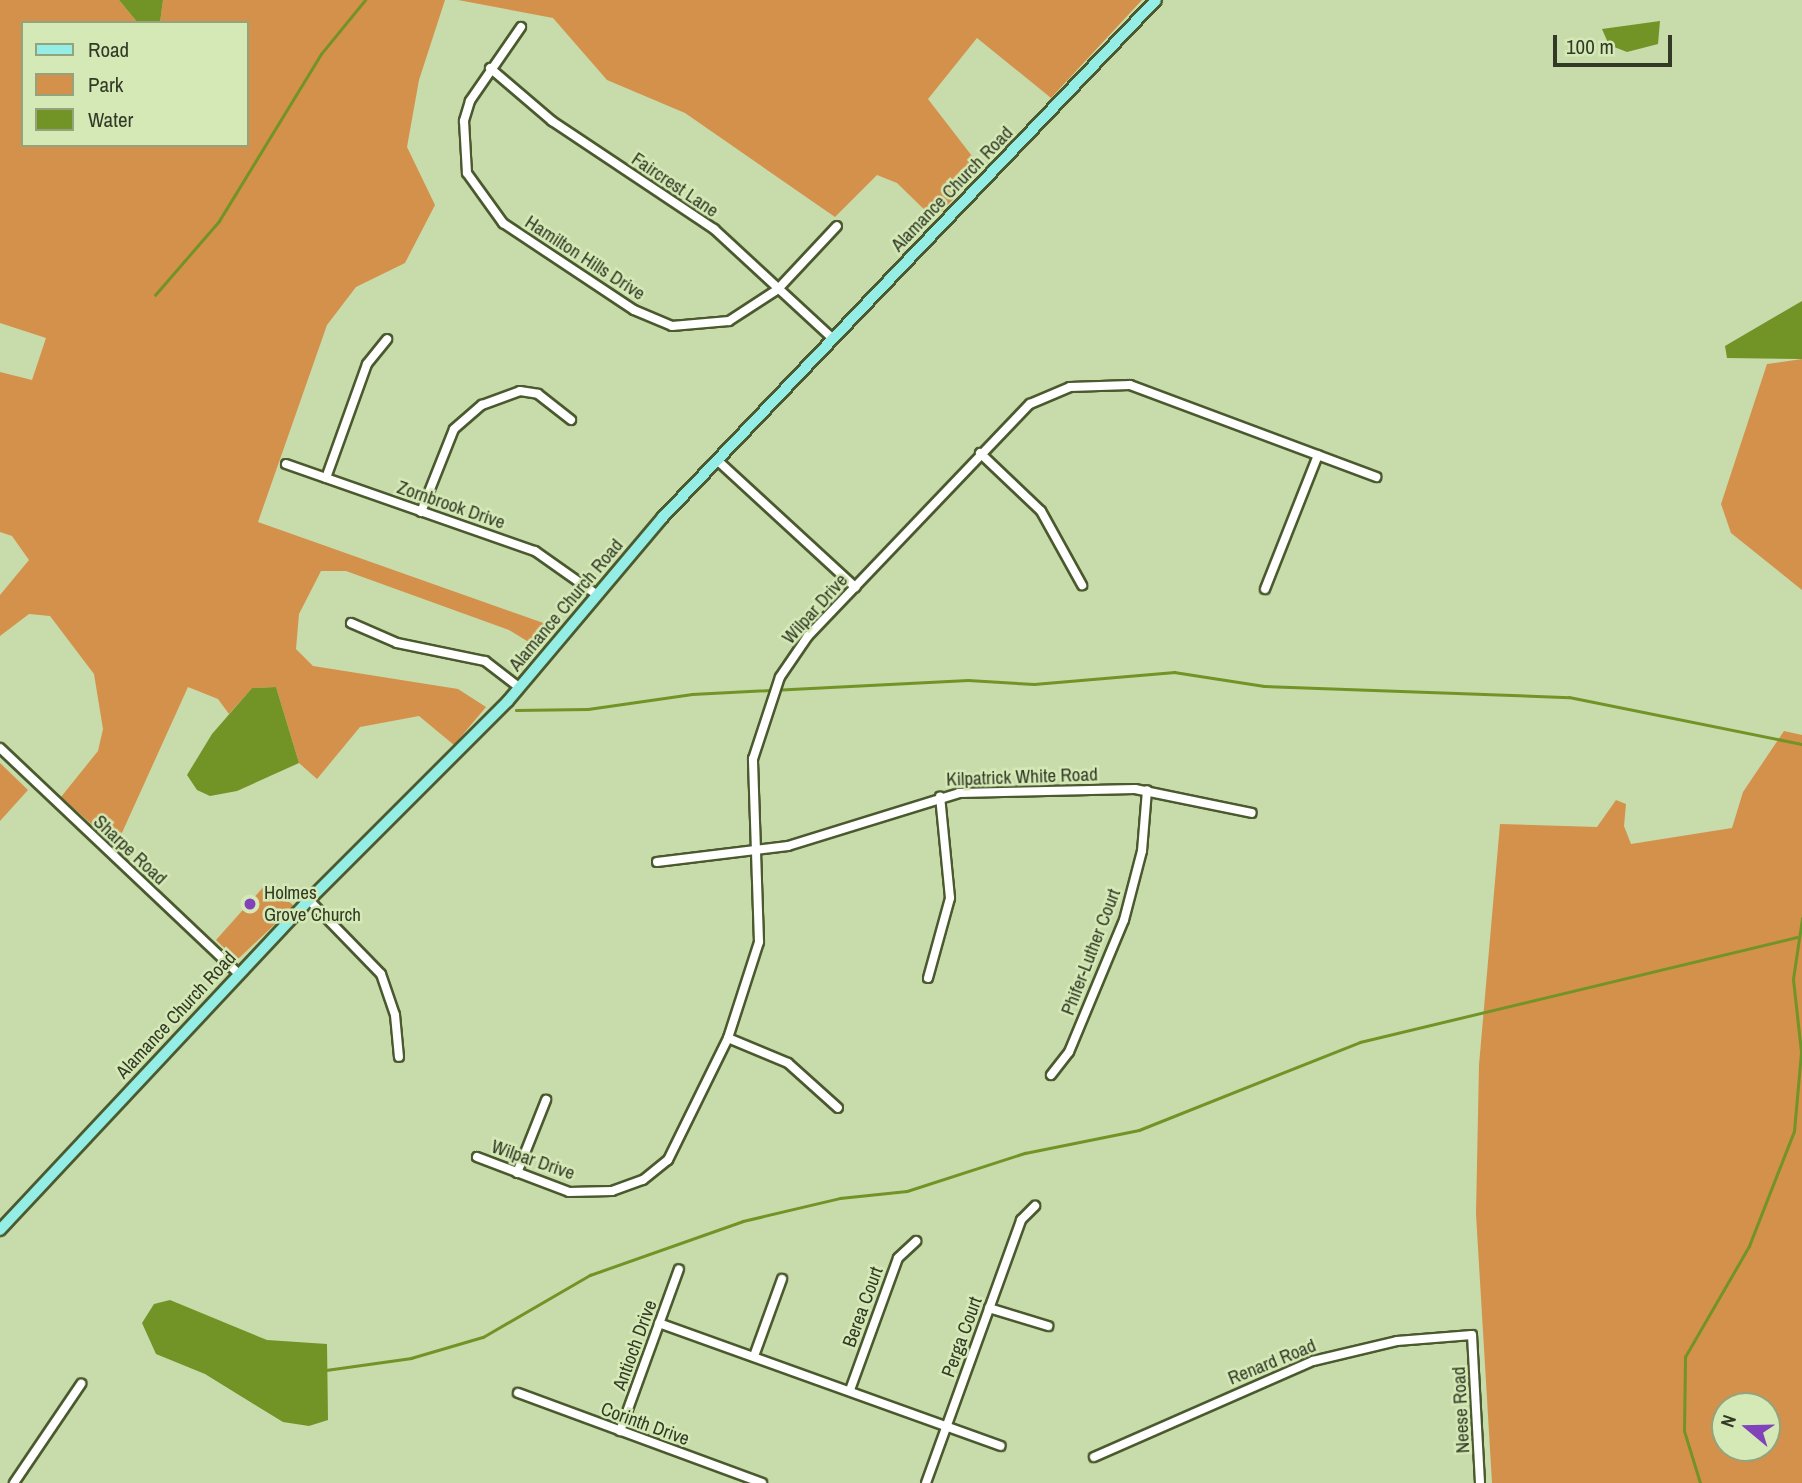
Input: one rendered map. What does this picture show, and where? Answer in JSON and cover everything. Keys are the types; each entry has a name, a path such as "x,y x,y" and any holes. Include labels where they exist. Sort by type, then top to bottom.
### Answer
{"main road":[{"name":"Alamance Church Road","path":"0,1230 309,900 520,688 596,594 717,460 1156,0"}],"street":[{"name":"Hamilton Hills Drive","path":"521,27 490,68 470,101 463,151 467,173 503,223 634,310 671,326 729,321 778,289 837,226"},
{"name":"Faircrest Lane","path":"490,68 552,121 714,229 833,339"},
{"path":"326,478 367,365 387,339"},
{"name":"Wilpar Drive","path":"477,1157 569,1192 612,1191 643,1180 668,1160 687,1133 728,1038 759,942 758,850 752,770 767,706 798,649 980,453 1040,398 1108,383 1156,392 1377,477"},
{"path":"421,512 454,429 482,405 520,391 538,394 571,420"},
{"path":"980,453 1041,511 1082,585"},
{"path":"1265,589 1318,455"},
{"path":"717,460 855,587"},
{"name":"Zornbrook Drive","path":"286,464 535,551 596,594"},
{"path":"351,623 397,643 485,661 520,688"},
{"name":"Sharpe Road","path":"0,748 239,974"},
{"name":"Kilpatrick White Road","path":"657,862 758,850 814,840 940,796 1147,790 1252,813"},
{"name":"Phifer-Luther Court","path":"1051,1076 1069,1052 1124,920 1142,851 1147,790"},
{"path":"928,978 950,898 940,796"},
{"path":"309,900 381,974 395,1015 399,1056"},
{"path":"728,1038 788,1063 838,1108"},
{"path":"517,1173 546,1100"},
{"name":"Perga Court","path":"926,1483 1021,1220 1035,1206"},
{"name":"Berea Court","path":"850,1390 898,1258 916,1241"},
{"name":"Antioch Drive","path":"620,1431 679,1269"},
{"path":"754,1356 782,1279"},
{"path":"989,1308 1048,1326"},
{"path":"659,1323 1001,1446"},
{"name":"Renard Road","path":"1094,1457 1312,1361 1397,1340 1472,1335"},
{"name":"Neese Road","path":"1472,1335 1480,1483"},
{"path":"14,1483 80,1384"},
{"name":"Corinth Drive","path":"518,1394 762,1483"}],"green space":[{"path":"0,0 119,0 136,21 21,21 21,147 248,147 248,21 160,21 163,0 445,0 419,80 407,147 435,205 405,263 356,287 327,325 258,522 552,626 537,647 509,630 346,571 321,571 299,614 296,649 313,666 458,689 486,707 454,745 419,716 360,727 317,779 299,763 276,687 252,688 229,714 218,699 188,687 116,846 61,797 98,751 103,729 94,674 50,616 29,614 0,636 0,595 29,560 12,536 0,532 0,372 32,380 46,338 0,323"},
{"path":"458,0 1142,0 1051,98 977,38 928,99 982,169 934,219 897,183 877,175 835,217 685,113 607,80 553,18"},
{"path":"1802,359 1802,590 1731,533 1721,504 1767,364"},
{"path":"1784,731 1802,735 1802,1483 1492,1483 1476,1214 1479,1065 1500,824 1597,827 1616,800 1626,804 1624,826 1631,844 1732,828 1743,792"},
{"path":"0,763 28,790 0,821"},
{"path":"267,883 294,906 237,960 216,940"}],"water":[{"path":"119,0 163,0 160,21 136,21"},
{"path":"1660,21 1658,44 1627,52 1609,45 1602,29"},
{"path":"1802,301 1802,359 1727,358 1725,346"},
{"path":"276,687 299,763 237,791 210,796 197,790 187,775 212,734 252,688"},
{"path":"170,1300 267,1340 327,1344 328,1420 309,1426 283,1422 205,1374 156,1354 142,1323 154,1304"}],"waterway":[{"path":"155,295 219,221 321,54 365,0"},
{"path":"516,710 588,709 692,694 968,680 1034,684 1174,672 1264,686 1569,697 1802,744"},
{"path":"1700,1483 1684,1431 1685,1357 1749,1246 1794,1131 1801,1052 1793,979 1802,919"},
{"path":"326,1370 411,1358 483,1337 590,1275 743,1221 840,1198 907,1191 1025,1153 1139,1130 1360,1042 1797,937"}],"place":[{"name":"Holmes Grove Church","path":"250,904"}]}
